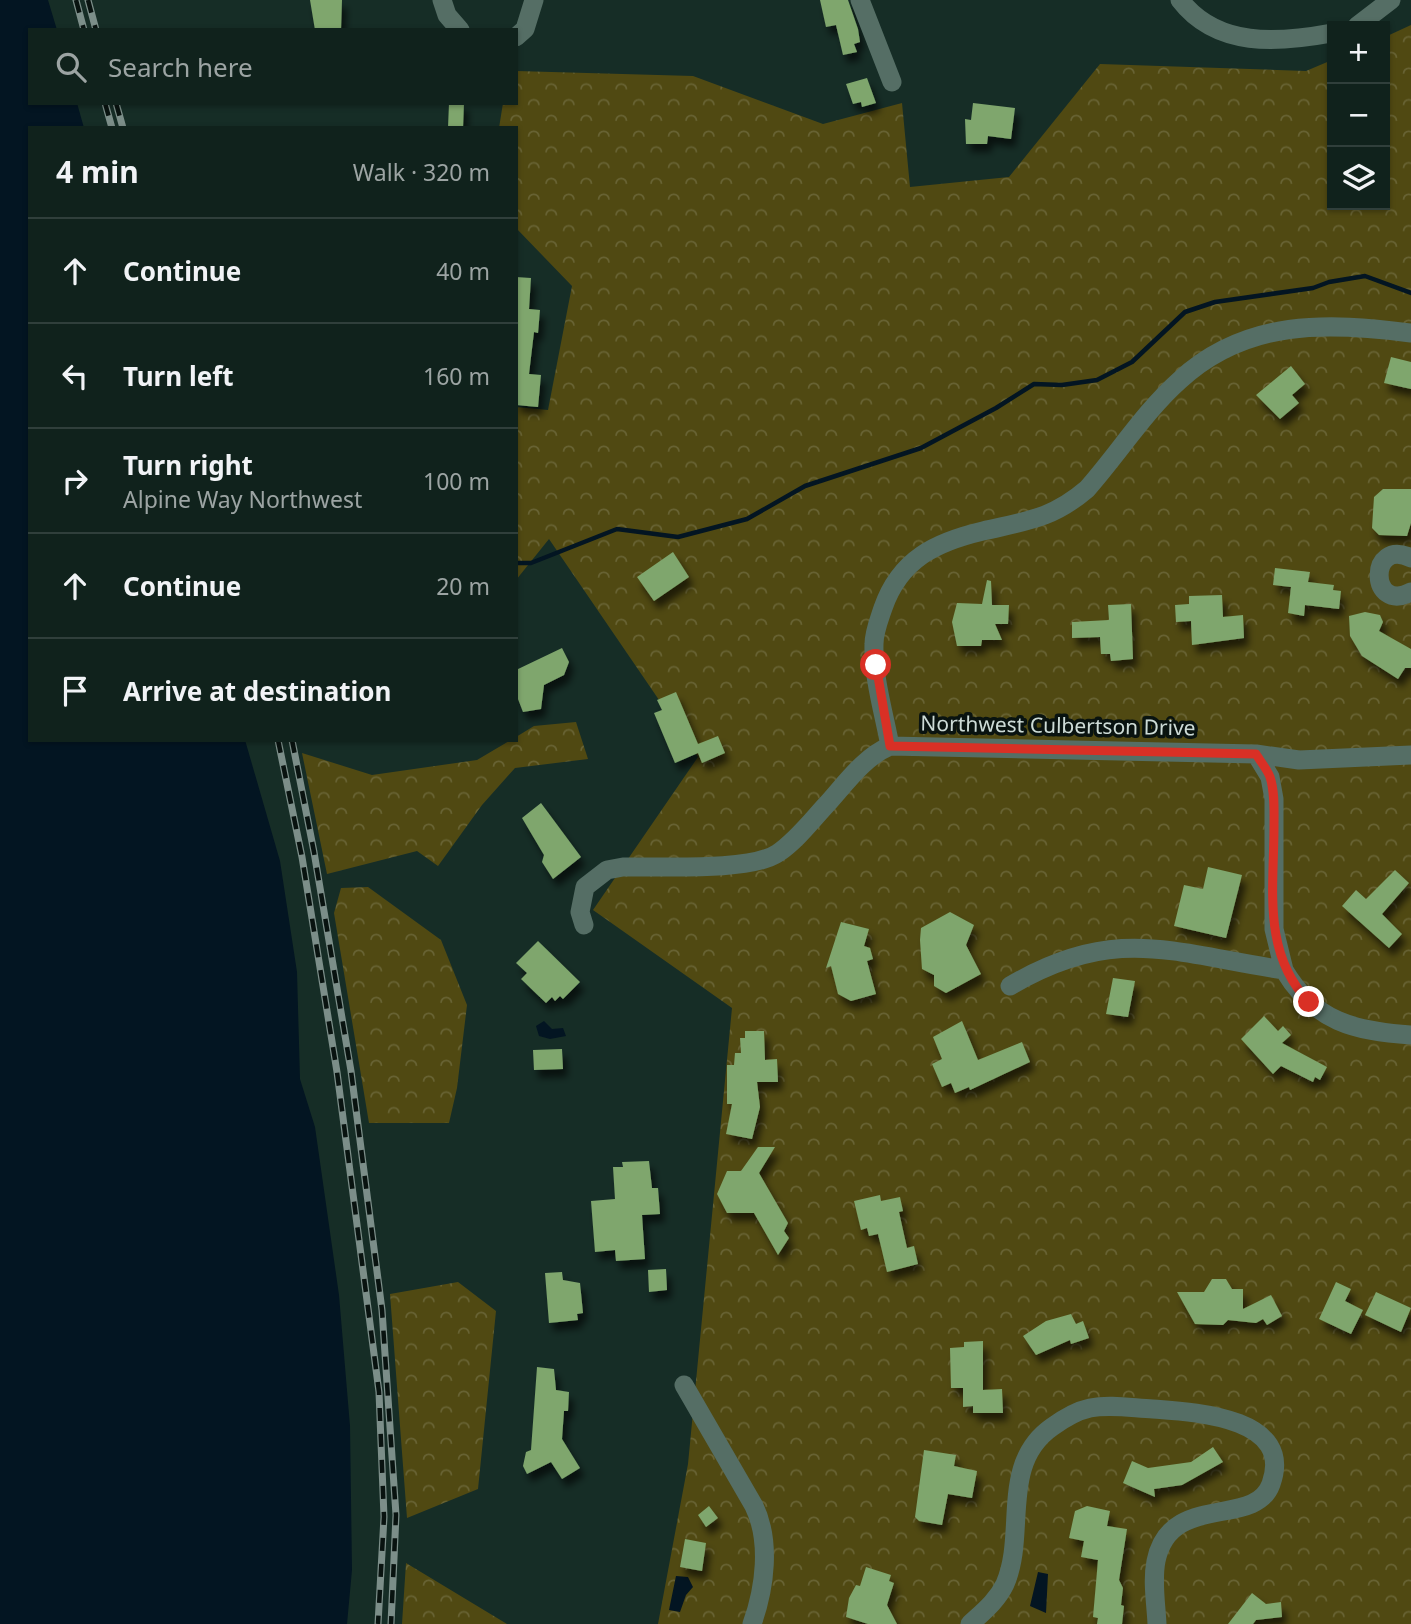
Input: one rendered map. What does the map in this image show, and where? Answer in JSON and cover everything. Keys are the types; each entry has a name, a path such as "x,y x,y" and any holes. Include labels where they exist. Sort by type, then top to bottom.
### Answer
{"street":[{"path":"442,0 447,15 458,28"},
{"path":"518,35 525,29 534,0"},
{"path":"860,0 892,82"},
{"path":"1180,0 1213,29 1242,38 1303,38 1327,34"},
{"path":"1364,21 1391,0"},
{"path":"584,925 580,912 584,887 607,870 623,867 740,863 760,861 776,854 795,839 868,760 890,746 874,643 886,599 912,559 932,546 958,537 1051,515 1070,503 1087,489 1179,380 1235,343 1258,334 1312,325 1357,326 1411,333"},
{"path":"1411,558 1399,554 1389,557 1381,565 1378,575 1381,585 1389,593 1399,596 1411,592"},
{"name":"Northwest Culbertson Drive","path":"890,746 1256,754 1299,760 1411,755"},
{"path":"1256,754 1270,777 1274,799 1274,929 1284,970 1293,986 1330,1019 1354,1028 1411,1035"},
{"path":"1010,986 1074,955 1122,946 1152,947 1284,970"},
{"path":"684,1385 754,1506 762,1526 763,1566 752,1624"},
{"path":"970,1624 994,1602 1008,1575 1018,1486 1035,1443 1050,1428 1075,1413 1090,1408 1119,1407 1224,1418 1259,1435 1272,1455 1271,1482 1261,1497 1250,1504 1188,1519 1168,1535 1157,1558 1154,1573 1157,1624"}],"green space":[{"path":"1411,25 1411,1624 658,1624 688,1464 732,1008 593,910 698,757 549,539 518,578 518,407 548,410 572,286 518,230 518,126 499,126 503,105 518,105 518,71 693,76 823,124 902,103 910,187 1009,177 1100,64 1306,71 1327,62 1327,210 1390,210 1390,35"},
{"path":"576,722 588,759 515,768 482,805 438,866 417,851 327,874 302,753 372,775 477,760 508,742 518,742 518,736 534,726"},
{"path":"368,887 441,940 467,1005 457,1088 449,1123 369,1123 334,913 341,888"},
{"path":"458,1282 496,1311 478,1489 407,1518 390,1294"},
{"path":"406,1563 507,1624 402,1624"}],"water":[{"path":"0,0 48,0 56,28 28,28 28,105 78,105 83,126 28,126 28,742 246,742 280,861 297,972 300,1079 315,1127 339,1295 350,1426 352,1570 347,1624 0,1624"},
{"path":"544,1021 552,1029 563,1028 566,1036 550,1039 539,1036 536,1026"},
{"path":"1038,1572 1048,1574 1046,1613 1030,1606"},
{"path":"676,1576 688,1577 693,1587 686,1595 680,1612 669,1610"}],"building":[{"path":"310,0 342,0 341,28 315,28"},
{"path":"820,0 848,0 858,29 860,42 854,44 857,52 843,55 836,25 826,27"},
{"path":"867,78 876,103 862,107 861,102 853,104 846,84"},
{"path":"973,103 1015,108 1011,139 988,136 987,144 966,144 965,119 971,120"},
{"path":"449,105 464,105 463,126 448,126"},
{"path":"518,277 531,278 529,309 540,310 538,333 534,332 529,374 541,375 538,407 518,405"},
{"path":"1391,357 1411,362 1411,389 1384,383"},
{"path":"1291,366 1305,384 1292,395 1299,403 1280,419 1256,395"},
{"path":"1383,489 1411,489 1411,523 1407,536 1379,535 1372,528 1374,497"},
{"path":"673,552 689,577 654,601 637,577"},
{"path":"1275,568 1310,572 1308,582 1334,585 1333,590 1341,591 1339,609 1305,605 1304,616 1288,613 1291,587 1273,585"},
{"path":"987,580 991,581 992,605 1009,605 1008,624 995,624 1002,640 982,640 981,646 957,646 952,622 957,603 982,604"},
{"path":"1222,595 1223,617 1243,615 1244,638 1192,645 1191,621 1176,622 1175,605 1189,604 1189,596"},
{"path":"1131,604 1133,659 1111,661 1110,654 1101,654 1100,637 1072,638 1072,622 1109,620 1108,605"},
{"path":"1365,612 1380,615 1383,622 1379,631 1411,649 1411,668 1405,668 1398,679 1362,656 1350,636 1349,616"},
{"path":"562,648 569,662 564,675 544,685 541,709 523,712 518,699 518,669"},
{"path":"676,692 698,744 718,736 725,753 702,763 698,753 675,763 654,713 662,710 657,700"},
{"path":"541,803 581,857 553,879 542,862 544,855 522,818"},
{"path":"1208,867 1242,875 1226,938 1174,926 1184,885 1203,889"},
{"path":"1395,870 1409,883 1382,914 1402,934 1389,948 1342,906 1356,890 1366,899"},
{"path":"950,912 974,925 966,945 981,974 946,993 934,986 934,975 922,969 920,940 921,928"},
{"path":"841,922 869,929 864,946 870,948 873,959 867,961 876,994 851,1001 838,994 831,966 826,968"},
{"path":"538,941 580,982 563,999 560,996 555,1001 552,997 546,1003 521,979 527,973 516,963"},
{"path":"1113,978 1135,981 1128,1017 1106,1014"},
{"path":"1264,1016 1278,1031 1283,1026 1291,1035 1282,1043 1327,1067 1320,1080 1315,1077 1313,1082 1281,1066 1273,1074 1241,1039"},
{"path":"962,1021 978,1060 1022,1042 1030,1062 970,1090 969,1087 955,1093 951,1083 942,1087 932,1064 942,1059 933,1037"},
{"path":"745,1031 764,1031 765,1060 777,1059 778,1082 757,1082 760,1107 752,1139 726,1134 732,1104 727,1104 727,1065 734,1065 735,1053 741,1053 740,1038 745,1038"},
{"path":"562,1049 563,1069 534,1070 533,1050"},
{"path":"758,1147 775,1147 759,1173 788,1223 784,1231 789,1238 778,1255 754,1213 727,1213 717,1194 727,1171 741,1171"},
{"path":"649,1161 652,1188 658,1188 660,1214 642,1215 645,1259 616,1261 615,1250 595,1252 591,1201 615,1199 613,1167 623,1167 622,1162"},
{"path":"880,1195 881,1201 900,1197 903,1211 899,1212 907,1248 914,1246 918,1264 887,1272 878,1234 869,1236 867,1228 861,1230 854,1201"},
{"path":"666,1269 667,1290 649,1292 648,1270"},
{"path":"562,1272 563,1280 580,1283 583,1313 577,1314 578,1320 549,1323 545,1273"},
{"path":"1212,1279 1226,1279 1232,1289 1243,1289 1243,1309 1271,1295 1282,1316 1267,1325 1263,1319 1256,1323 1228,1320 1223,1325 1195,1324 1177,1292 1204,1292"},
{"path":"1336,1282 1351,1289 1345,1301 1363,1310 1351,1334 1319,1319"},
{"path":"1376,1292 1411,1308 1401,1332 1365,1315"},
{"path":"1071,1314 1076,1324 1083,1321 1089,1338 1071,1344 1070,1340 1036,1355 1023,1336 1046,1321"},
{"path":"983,1341 983,1390 1002,1389 1003,1413 973,1413 973,1406 963,1407 963,1388 951,1388 950,1348 964,1347 964,1342"},
{"path":"537,1367 554,1369 556,1390 569,1392 568,1411 564,1411 562,1439 580,1468 562,1479 551,1462 527,1474 523,1466 526,1452 531,1450"},
{"path":"1213,1447 1223,1462 1182,1485 1154,1489 1155,1497 1123,1483 1132,1461 1148,1468 1191,1462"},
{"path":"924,1450 956,1455 954,1466 977,1471 972,1498 948,1494 942,1525 919,1521 915,1517"},
{"path":"709,1506 718,1518 706,1527 698,1515"},
{"path":"1087,1506 1110,1511 1107,1526 1127,1529 1119,1580 1123,1588 1122,1624 1097,1624 1098,1618 1093,1617 1098,1560 1081,1557 1084,1541 1069,1538 1075,1511"},
{"path":"685,1539 706,1543 702,1571 680,1567"},
{"path":"866,1567 891,1575 889,1581 894,1583 887,1605 897,1624 868,1624 846,1617 849,1598 856,1585 860,1586"},
{"path":"1252,1593 1266,1604 1281,1602 1282,1617 1256,1620 1253,1624 1228,1624"}],"waterway":[{"path":"518,563 531,563 617,529 678,537 747,519 805,486 921,448 996,408 1034,384 1062,385 1097,380 1132,362 1185,312 1215,302 1313,288 1329,282 1365,276 1411,293"}],"railway":[{"path":"76,0 83,28"},
{"path":"88,0 95,28"},
{"path":"106,105 111,126"},
{"path":"117,105 122,126"},
{"path":"278,742 302,857 337,1072 379,1392 384,1517 378,1624"},
{"path":"292,742 351,1071 382,1310 396,1515 391,1624"}],"route":[{"path":"876,665 890,746 1256,754 1270,777 1274,799 1274,929 1278,952 1293,986 1309,1002"}]}
